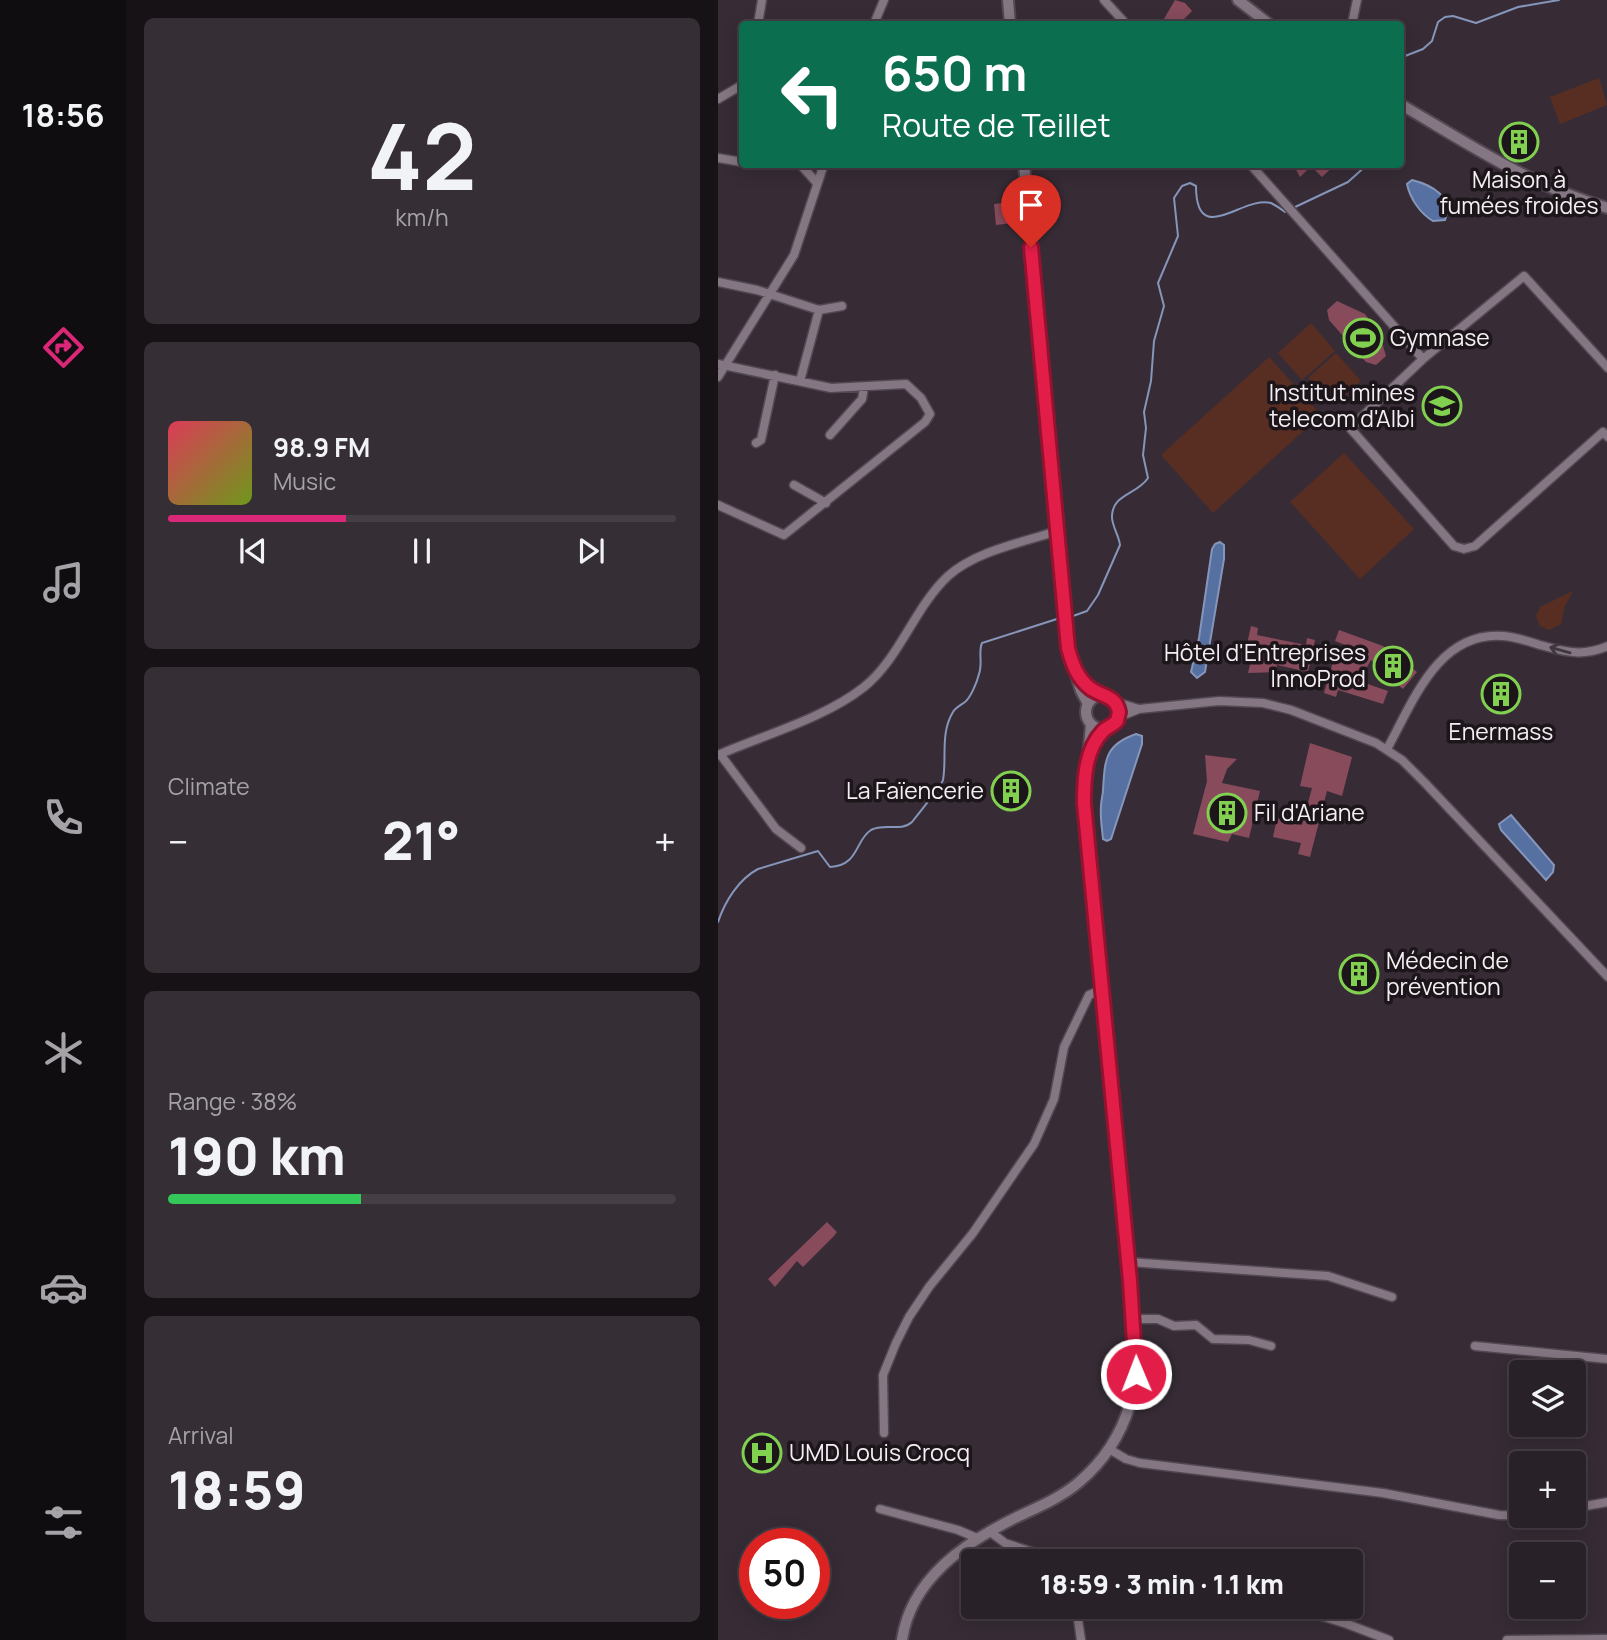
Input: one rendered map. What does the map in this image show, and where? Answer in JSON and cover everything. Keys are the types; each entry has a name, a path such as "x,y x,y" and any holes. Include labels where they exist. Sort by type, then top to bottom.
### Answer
{"main road":[{"path":"1008,0 1010,21"},
{"path":"1238,0 1265,21"},
{"path":"1404,106 1503,167 1608,208"},
{"path":"902,1640 910,1610 924,1587 952,1557 989,1531 1067,1490 1085,1476 1109,1449 1122,1427 1136,1374 1129,1262 1084,803 1091,724 1086,712 1088,704 1068,648 1024,168"},
{"path":"1074,670 1088,687 1116,702 1119,717 1097,740 1087,763"},
{"path":"1088,704 1101,695"},
{"path":"1091,724 1105,729"}],"street":[{"path":"758,21 762,0"},
{"path":"875,21 884,0"},
{"path":"1104,0 1123,21"},
{"path":"1353,21 1357,0"},
{"path":"718,99 739,87"},
{"path":"718,158 739,162"},
{"path":"804,168 817,183"},
{"path":"718,377 722,364 794,256 807,223 823,168"},
{"path":"1254,168 1423,359"},
{"path":"1606,432 1475,546 1464,549 1454,546 1350,428 1423,359 1524,276 1608,368"},
{"path":"718,282 819,310 842,306"},
{"path":"800,381 819,310"},
{"path":"718,505 784,536 925,422 930,414 921,398 906,384 831,388 722,364"},
{"path":"756,443 761,440 775,375"},
{"path":"830,435 862,398 864,388"},
{"path":"794,485 825,503"},
{"path":"801,848 776,829 719,754 843,703 877,675 939,587 955,571 990,553 1057,531"},
{"path":"1387,749 1427,677 1445,656 1460,646 1481,638 1512,637 1580,655 1608,646"},
{"path":"1119,717 1139,709 1219,701 1263,703 1291,710 1387,749 1426,784 1608,977"},
{"path":"1116,702 1139,709"},
{"path":"884,1433 883,1375 909,1317 929,1287 973,1233 1034,1144 1054,1099 1064,1046 1089,995 1101,989"},
{"path":"1129,1262 1328,1276 1392,1297"},
{"path":"1134,1319 1158,1318 1174,1326 1196,1325 1213,1339 1249,1340 1271,1346"},
{"path":"1475,1346 1608,1359"},
{"path":"1109,1449 1126,1459 1140,1463 1383,1493 1509,1515"},
{"path":"1586,1506 1608,1502"},
{"path":"880,1508 977,1538"},
{"path":"989,1531 1005,1543 1023,1549"},
{"path":"1078,1619 1081,1640"},
{"path":"1331,1619 1389,1640"},
{"path":"1507,1640 1608,1639"}],"shaded area":[{"path":"1599,78 1607,105 1560,124 1550,97"},
{"path":"1311,323 1335,351 1302,380 1278,353"},
{"path":"1336,353 1361,381 1333,406 1308,378"},
{"path":"1269,357 1321,415 1213,513 1161,455"},
{"path":"1344,453 1414,529 1360,579 1290,502"},
{"path":"1573,591 1565,606 1561,624 1549,630 1540,626 1536,616 1540,607"}],"water":[{"path":"1412,180 1434,189 1444,199 1447,212 1445,220 1433,221 1420,210 1408,190 1407,184"},
{"path":"1220,542 1224,545 1224,559 1205,672 1197,678 1191,672 1199,638 1212,549"},
{"path":"1136,734 1142,736 1142,744 1111,839 1107,841 1103,839 1101,814 1106,762 1118,743"},
{"path":"1511,815 1554,865 1553,872 1546,880 1501,830 1499,824"}],"building":[{"path":"1175,0 1185,3 1192,11 1182,21 1163,21"},
{"path":"1295,168 1332,168 1322,177 1314,169 1307,170 1300,177"},
{"path":"1012,202 1013,223 996,225 994,204"},
{"name":"Gymnase","path":"1337,301 1365,314 1379,332 1386,356 1376,365 1366,362 1329,320 1327,310"},
{"path":"1251,626 1258,628 1257,635 1306,645 1307,638 1315,640 1308,672 1277,665 1276,672 1248,673 1251,660 1244,658"},
{"name":"Hôtel d'Entreprises InnoProd","path":"1339,630 1383,646 1417,672 1403,689 1382,673 1383,670 1371,660 1359,681 1388,691 1383,704 1338,690 1336,697 1324,693 1335,655 1356,664 1363,652 1335,641"},
{"name":"Enermass","path":"1509,683 1514,696 1492,705 1487,692"},
{"path":"1310,743 1352,757 1342,796 1327,791 1310,857 1298,854 1301,843 1273,837 1277,818 1302,825 1312,788 1300,786"},
{"name":"Fil d'Ariane","path":"1205,755 1237,759 1227,769 1222,783 1260,791 1249,838 1232,834 1228,842 1193,834 1207,781"},
{"name":"La Faïencerie","path":"1010,775 1020,779 1012,807 1003,803 1008,790 1004,789"},
{"name":"Médecin de prévention","path":"1357,958 1377,961 1376,969 1364,968 1363,980 1355,979"},
{"path":"827,1222 837,1232 834,1236 803,1267 797,1261 775,1287 768,1279"}],"waterway":[{"path":"1404,56 1423,49 1432,41 1438,22 1445,17 1453,16 1476,23 1518,7 1559,0"},
{"path":"1293,208 1348,182 1364,168"},
{"path":"1073,616 1087,611 1098,595 1120,545 1112,518 1116,504 1148,478 1143,455 1146,428 1144,412 1151,381 1154,341 1164,306 1158,283 1178,236 1174,198 1182,186 1190,183 1196,186 1198,204 1204,214 1212,217 1260,203 1271,203 1285,212 1288,210"},
{"path":"718,922 734,891 758,869 818,851 830,867 839,866 851,857 871,830 903,826 912,822 943,780 945,737 949,720 972,693 980,670 982,643 1060,618"}],"place":[{"name":"Maison à fumées froides","path":"1519,142"},
{"name":"Gymnase","path":"1363,338"},
{"name":"Institut mines telecom d'Albi","path":"1442,406"},
{"name":"Hôtel d'Entreprises InnoProd","path":"1393,666"},
{"name":"Enermass","path":"1501,694"},
{"name":"La Faïencerie","path":"1011,791"},
{"name":"Fil d'Ariane","path":"1227,813"},
{"name":"Médecin de prévention","path":"1359,974"},
{"name":"UMD Louis Crocq","path":"762,1453"}],"route":[{"path":"1031,247 1068,648 1074,670 1088,687 1113,699 1119,712 1114,725 1105,729 1097,740 1087,763 1084,803 1136,1343 1136,1374"}]}
